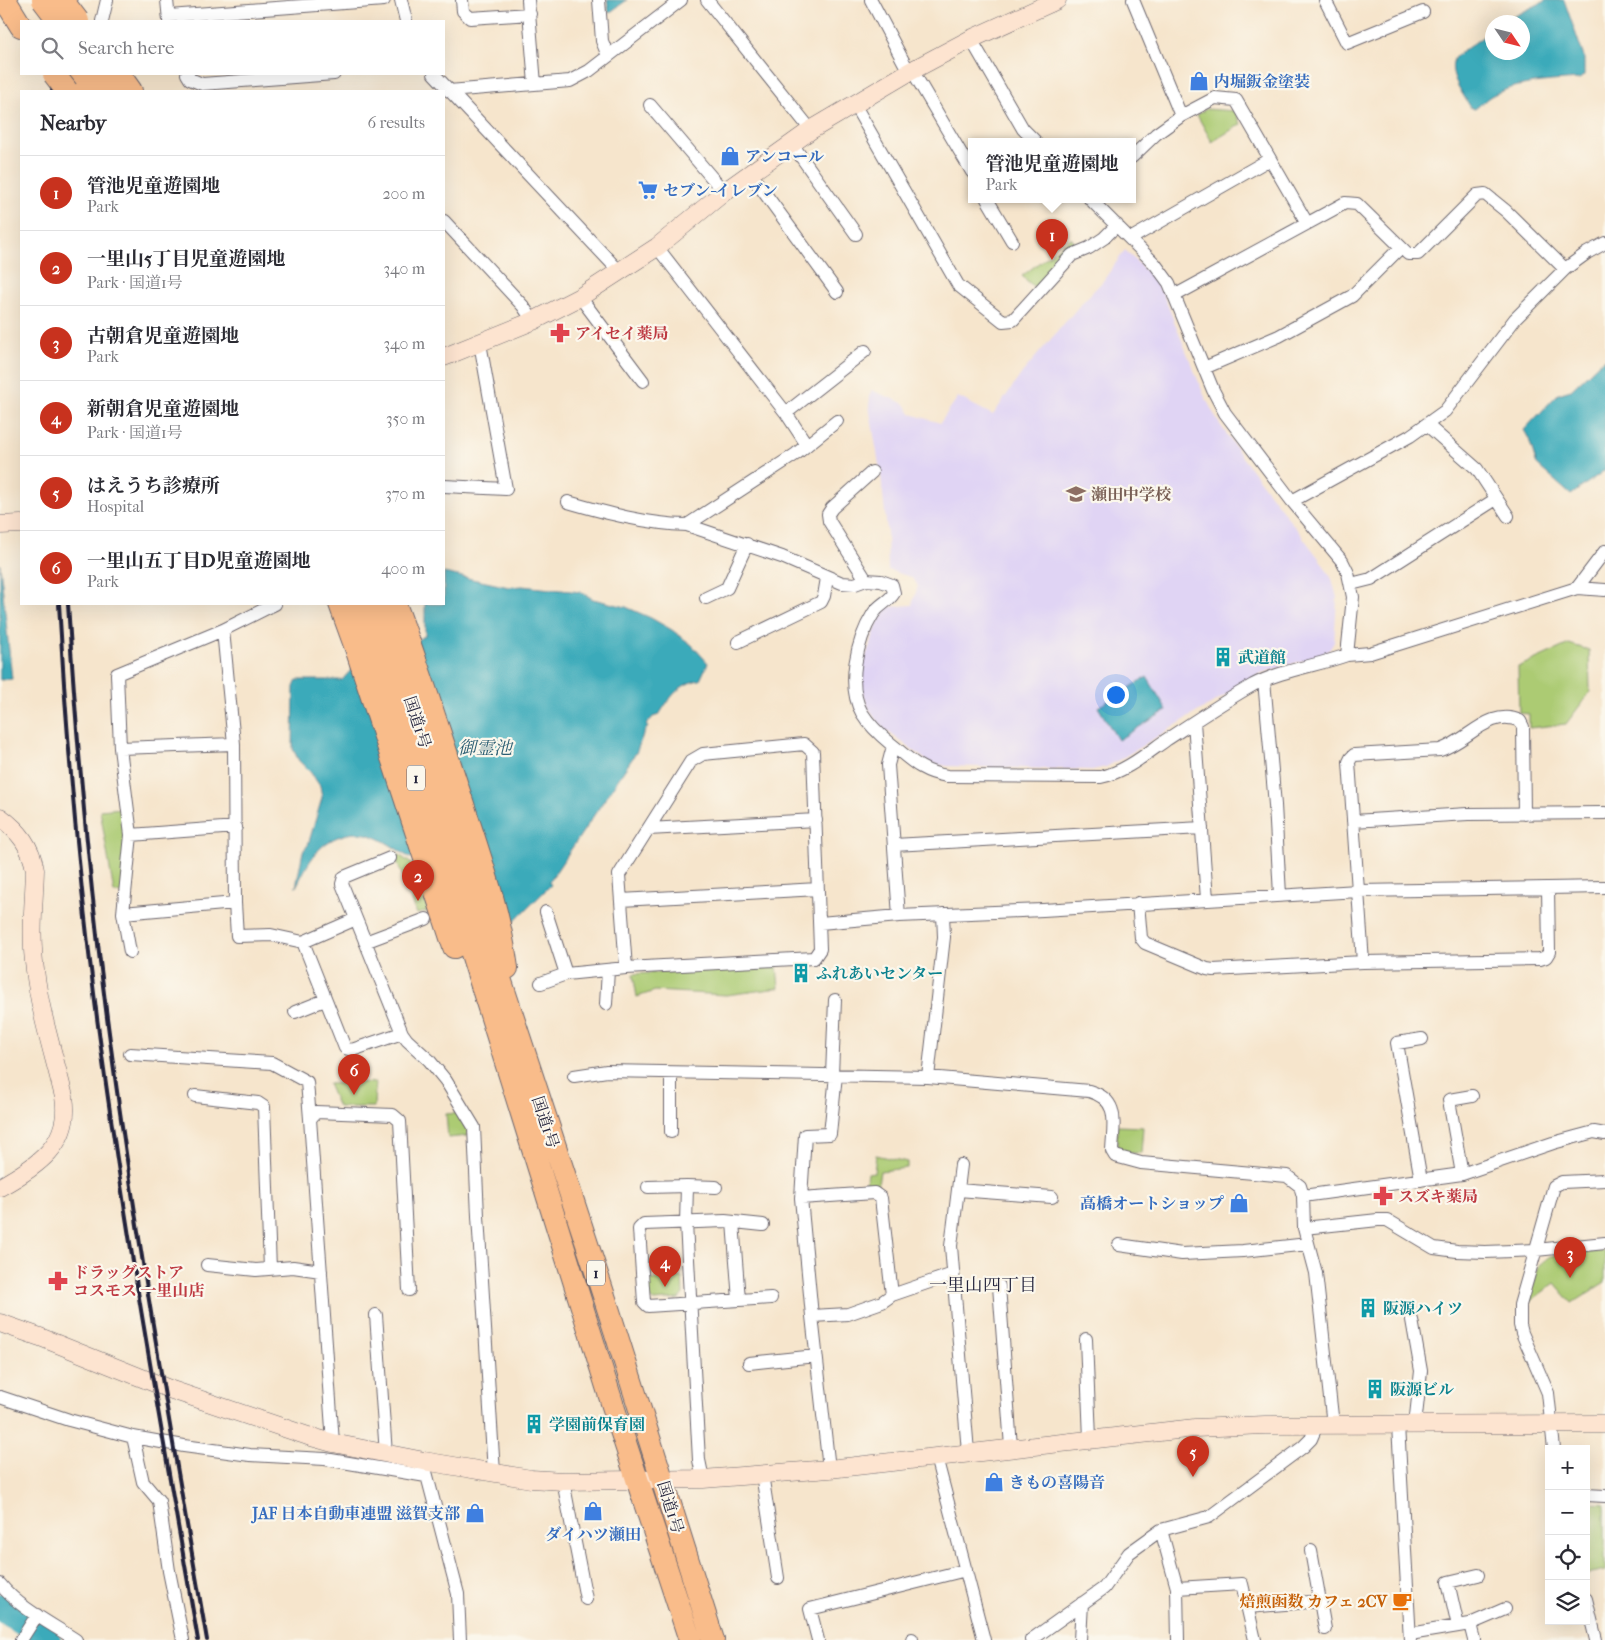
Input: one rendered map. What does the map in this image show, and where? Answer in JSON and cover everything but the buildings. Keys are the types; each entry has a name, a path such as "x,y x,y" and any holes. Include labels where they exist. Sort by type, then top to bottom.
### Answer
{"highway":[{"path":"5,0 20,24"},
{"path":"18,0 33,20"},
{"path":"43,0 58,20"},
{"path":"62,0 77,20"},
{"path":"55,75 66,90"},
{"path":"75,75 86,90"},
{"path":"98,75 109,90"},
{"path":"120,75 130,90"},
{"path":"340,605 357,651 480,949 507,1032"},
{"name":"国道1号","path":"357,605 480,949 662,1480 690,1604 690,1640"},
{"name":"国道1号","path":"378,605 440,788 480,949"},
{"path":"394,605 406,634 494,903 480,949"},
{"name":"国道1号","path":"507,1032 637,1480 690,1604 713,1640"}],"street":[{"path":"102,20 107,0"},
{"path":"168,0 169,19 384,0"},
{"path":"401,0 406,20"},
{"path":"462,0 463,11 470,18 530,14"},
{"path":"528,0 535,84"},
{"path":"599,0 602,41 608,56"},
{"path":"449,90 570,80 589,71 681,0"},
{"path":"870,0 910,71 968,165"},
{"path":"445,354 480,343 533,321 580,297 658,247 724,192 811,130 910,71 971,39 1055,0"},
{"path":"1133,0 1181,116"},
{"path":"1325,0 1347,43 1424,12"},
{"path":"712,2 811,130"},
{"path":"971,39 1022,129 1032,138"},
{"path":"87,90 91,75"},
{"path":"129,75 139,90"},
{"path":"188,75 190,79 202,84 227,87 264,85 328,75"},
{"path":"435,75 619,272"},
{"path":"1136,153 1156,134 1181,116 1214,98 1236,100 1307,223"},
{"path":"854,104 958,285 1003,321 1013,320 1072,255 1089,248 1104,238 1117,225"},
{"path":"650,105 724,192"},
{"path":"792,144 856,234"},
{"path":"1130,239 1270,159"},
{"path":"750,173 837,292"},
{"path":"1174,296 1345,202 1357,204 1408,254 1418,254 1477,194 1485,194 1506,210 1565,269"},
{"path":"989,203 1012,241"},
{"path":"1094,203 1160,270 1169,283 1224,413 1292,501 1342,561 1348,573 1353,597 1347,655"},
{"path":"445,222 523,306 533,321"},
{"path":"1292,501 1410,436 1445,411 1515,319 1565,269 1605,243"},
{"path":"658,247 786,413 807,445"},
{"path":"1204,368 1280,336 1352,296 1401,247"},
{"path":"580,297 644,381"},
{"path":"445,486 506,489 480,343"},
{"path":"786,413 865,351"},
{"path":"687,525 796,454 837,421"},
{"path":"1427,425 1477,469 1508,516"},
{"path":"866,580 829,521 828,514 832,508 872,472"},
{"path":"1351,584 1371,579 1496,499"},
{"path":"568,502 609,514 687,525 782,557 842,583 855,584 866,580 881,581 892,585 894,593 890,600 880,604 873,615 856,655 854,673 861,712 874,729 918,766 932,774 947,776 1101,777 1112,775 1264,680 1347,655 1370,653 1576,588 1605,590"},
{"path":"0,526 20,524"},
{"path":"706,598 727,588 747,544"},
{"path":"1576,588 1605,551"},
{"path":"738,642 820,602 824,596 827,578"},
{"path":"130,952 123,913 130,835 120,748 117,674 223,630 273,605"},
{"path":"223,630 234,744 235,904 238,936 271,935 303,942 356,919"},
{"path":"1264,680 1275,805 1280,895"},
{"path":"1363,962 1349,762 1354,755 1440,750 1450,747 1493,719 1515,718 1520,721 1523,727 1524,814"},
{"path":"1194,722 1208,900"},
{"path":"120,748 234,744"},
{"path":"541,983 566,974 626,968 814,958 820,948 820,923 813,752 804,744 703,754 691,761 619,875 626,968"},
{"path":"894,746 888,765 899,916"},
{"path":"1353,821 1468,814 1605,813"},
{"path":"0,817 12,826 25,841 34,860 33,948 35,970 64,1097 66,1114 62,1133 47,1155 31,1168 0,1187"},
{"path":"648,829 816,820"},
{"path":"130,835 236,827"},
{"path":"894,845 1202,828"},
{"path":"390,858 344,877 342,884 402,1033 429,1060 446,1081 474,1126 478,1225 494,1473"},
{"path":"820,923 899,916 1043,910 1358,891 1605,887"},
{"path":"1138,903 1141,938 1145,943 1213,970 1363,962 1540,959 1546,957 1549,952 1548,888"},
{"path":"621,900 818,889"},
{"path":"123,913 235,904"},
{"path":"546,912 566,974"},
{"path":"928,1077 944,937 943,914"},
{"path":"365,942 426,919"},
{"path":"554,936 566,932"},
{"path":"303,942 345,1048 352,1050 402,1033"},
{"path":"606,1004 608,970"},
{"path":"295,1012 325,1000"},
{"path":"829,1469 801,1198 805,1135 830,1134 834,1075 835,1000"},
{"path":"1421,1180 1397,1043 1422,1039"},
{"path":"130,1054 272,1063 307,1082 333,1443"},
{"path":"574,1076 607,1071 928,1077 1089,1091 1100,1094 1109,1102 1113,1111 1112,1151 1115,1156 1141,1163 1286,1176 1300,1186 1303,1196 1304,1228 1316,1273 1325,1425 1303,1447 1209,1517 1161,1530 1129,1553 1104,1588 1031,1640"},
{"path":"671,1073 671,1132"},
{"path":"196,1096 258,1103 264,1107 270,1269"},
{"path":"1462,1174 1448,1100 1472,1096"},
{"path":"310,1119 316,1112 392,1115 400,1122 409,1290"},
{"path":"1303,1196 1462,1174 1553,1143 1594,1132 1605,1134"},
{"path":"961,1165 951,1246 968,1452"},
{"path":"1554,1445 1548,1393 1522,1333 1520,1305 1554,1186 1562,1182 1605,1180"},
{"path":"688,1186 686,1223 690,1303 699,1460 703,1479"},
{"path":"648,1187 716,1187"},
{"path":"958,1190 1052,1196"},
{"path":"801,1198 874,1193 881,1198 892,1295"},
{"path":"1304,1228 1387,1220 1434,1248 1485,1252 1536,1250 1605,1243"},
{"path":"734,1222 739,1300"},
{"path":"763,1225 734,1222 644,1224 639,1229 644,1302 648,1306 771,1298"},
{"path":"1119,1245 1182,1254 1243,1251 1308,1244"},
{"path":"206,1264 256,1270 293,1267 321,1271"},
{"path":"812,1316 848,1314 882,1302 892,1295 953,1274"},
{"path":"999,1286 1012,1447"},
{"path":"376,1315 386,1454"},
{"path":"1412,1320 1421,1371 1406,1425 1410,1637 1464,1625 1505,1609"},
{"path":"0,1324 172,1390 282,1428 333,1443 386,1454 425,1469"},
{"path":"1086,1339 1090,1439"},
{"path":"750,1363 816,1356"},
{"path":"0,1397 68,1420 134,1437 184,1446 250,1455 325,1459 425,1469 494,1473 531,1479 563,1481 703,1479 829,1469 1195,1428 1325,1425 1605,1424"},
{"path":"134,1437 143,1482 159,1501 169,1571 183,1640"},
{"path":"936,1456 984,1640"},
{"path":"425,1469 458,1594 460,1640"},
{"path":"762,1474 778,1578"},
{"path":"563,1481 586,1599"},
{"path":"1590,1495 1605,1496"},
{"path":"1161,1530 1177,1588 1178,1640"},
{"path":"1311,1551 1325,1629"},
{"path":"818,1640 810,1609 966,1570"},
{"path":"1474,1640 1464,1625 1448,1582 1478,1575"},
{"path":"0,1584 9,1594 37,1615 76,1640"},
{"path":"1177,1588 1242,1584 1256,1640"},
{"path":"1248,1607 1321,1601"},
{"path":"1080,1640 1082,1603"},
{"path":"22,1640 37,1615"},
{"path":"1590,1615 1596,1640"}],"shaded area":[{"name":"瀬田中学校","path":"1125,250 1150,275 1163,294 1204,395 1217,420 1242,457 1321,561 1332,579 1337,598 1334,642 1330,649 1322,655 1261,673 1106,767 1092,770 947,766 930,763 883,728 869,709 862,691 862,667 878,622 888,607 912,605 918,586 911,577 888,570 887,531 881,476 869,406 871,390 905,404 911,414 940,423 958,397 993,415 1022,373 1103,281"}],"green space":[{"path":"1206,109 1235,111 1241,124 1212,142 1197,115"},
{"path":"1071,238 1076,244 1035,288 1022,276"},
{"path":"1569,644 1589,650 1590,692 1566,724 1529,728 1529,714 1519,713 1518,667"},
{"path":"122,808 126,835 122,893 114,893 100,810"},
{"path":"393,851 412,864 418,883 409,890 419,886 429,911 417,914"},
{"path":"777,966 779,988 726,995 655,991 637,997 633,974"},
{"path":"375,1082 374,1107 338,1107 328,1084"},
{"path":"457,1113 467,1128 468,1136 448,1138 446,1114"},
{"path":"1117,1126 1143,1127 1141,1153 1124,1153 1117,1146"},
{"path":"876,1155 907,1162 907,1168 880,1171 878,1185 871,1186 869,1183 866,1183 868,1173 874,1172"},
{"path":"1605,1251 1605,1282 1572,1303 1555,1283 1529,1302 1539,1265 1550,1256"},
{"path":"682,1277 683,1294 679,1299 654,1301 649,1298 648,1280"},
{"path":"1590,1503 1605,1504 1605,1571 1590,1574"}],"water":[{"path":"607,0 627,0 609,13"},
{"path":"1547,0 1564,0 1584,57 1584,75 1580,79 1534,83 1501,91 1491,96 1475,109 1471,108 1454,76 1453,63 1455,57 1485,35 1485,60 1530,60 1530,15 1516,15"},
{"path":"1605,358 1605,470 1571,495 1537,465 1529,439 1524,430 1558,394 1571,390"},
{"path":"0,564 12,679 0,680"},
{"name":"御霊池","path":"445,573 509,587 522,586 581,592 593,599 626,607 672,630 692,645 708,663 700,680 680,688 659,715 653,717 646,725 648,727 636,753 549,882 551,885 514,922 505,919 415,856 410,858 380,839 362,833 340,836 327,843 310,861 296,887 303,851 308,845 322,798 320,786 299,761 293,749 294,687 297,680 342,680 352,669 425,636 425,605 445,605"},
{"path":"1147,677 1167,710 1118,740 1098,707"}],"waterway":[{"path":"0,1606 48,1640"}],"railway":[{"path":"57,20 59,0"},
{"path":"68,20 69,0"},
{"path":"52,90 54,75"},
{"path":"65,75 65,90"},
{"path":"59,605 75,819 99,1033 133,1261 198,1640"},
{"path":"68,605 85,818 109,1033 143,1261 207,1640"}],"place":[{"name":"内堀鈑金塗装","path":"1199,81"},
{"name":"アンコール","path":"730,156"},
{"name":"セブン-イレブン","path":"648,190"},
{"name":"管池児童遊園地","path":"1052,260"},
{"name":"アイセイ薬局","path":"560,333"},
{"name":"瀬田中学校","path":"1076,494"},
{"name":"武道館","path":"1223,657"},
{"name":"一里山5丁目児童遊園地","path":"418,901"},
{"name":"ふれあいセンター","path":"801,973"},
{"name":"一里山五丁目D児童遊園地","path":"354,1095"},
{"name":"スズキ薬局","path":"1383,1196"},
{"name":"高橋オートショップ","path":"1239,1203"},
{"name":"古朝倉児童遊園地","path":"1570,1278"},
{"name":"ドラッグストア コスモス 一里山店","path":"58,1281"},
{"name":"新朝倉児童遊園地","path":"665,1287"},
{"name":"阪源ハイツ","path":"1368,1308"},
{"name":"阪源ビル","path":"1375,1389"},
{"name":"学園前保育園","path":"534,1424"},
{"name":"はえうち診療所","path":"1193,1477"},
{"name":"きもの喜陽音","path":"994,1482"},
{"name":"ダイハツ瀬田","path":"593,1511"},
{"name":"JAF 日本自動車連盟 滋賀支部","path":"475,1513"},
{"name":"焙煎函数 カフェ 2CV","path":"1402,1601"}],"district":[{"name":"一里山四丁目","path":"983,1285"}]}
